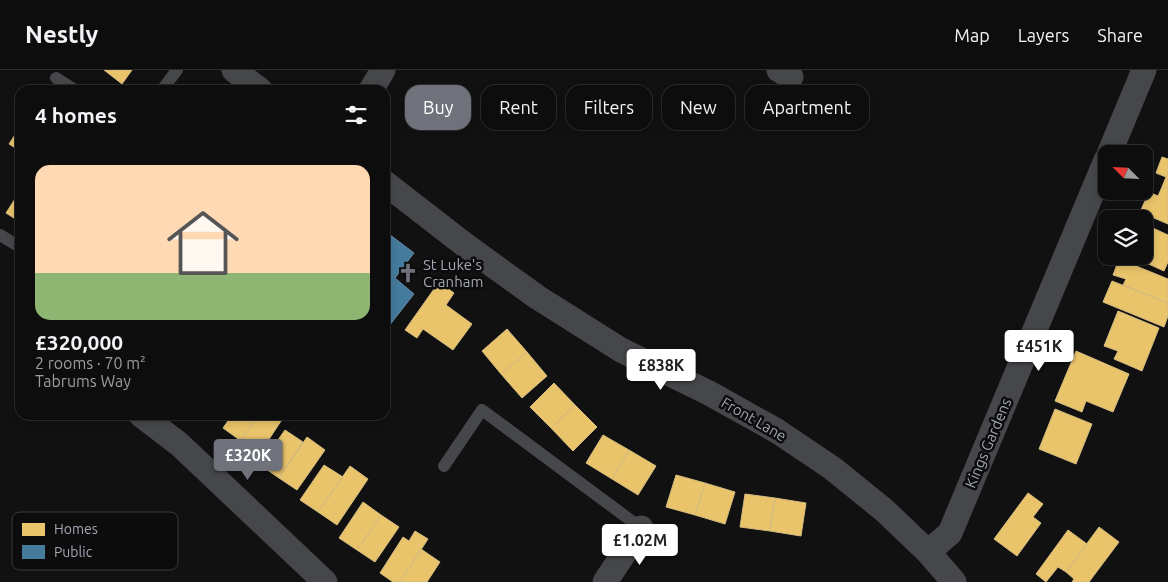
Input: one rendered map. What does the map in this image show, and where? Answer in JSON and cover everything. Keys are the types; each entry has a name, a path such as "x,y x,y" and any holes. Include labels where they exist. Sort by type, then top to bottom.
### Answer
{"street":[{"path":"234,70 254,85"},
{"path":"374,85 383,70"},
{"path":"1113,145 1144,70"},
{"name":"Kings Gardens","path":"928,552 950,533 1098,179"},
{"name":"Front Lane","path":"390,187 465,245 546,302 622,350 710,393 777,431 832,468 884,510 928,552 954,582"},
{"path":"148,420 179,444 325,582"},
{"path":"605,582 641,528"}],"lane":[{"path":"166,85 177,70"},
{"path":"56,78 67,85"},
{"path":"0,235 15,244"},
{"path":"444,466 482,410 641,528"}],"building: Homes":[{"path":"104,70 132,70 122,84"},
{"path":"15,135 15,148 9,144"},
{"path":"1162,157 1168,159 1168,189 1162,187 1166,177 1156,173"},
{"path":"1162,187 1168,189 1168,224 1153,218 1153,210 1141,210 1145,200 1153,200 1153,194 1158,196"},
{"path":"15,199 15,219 6,213"},
{"path":"1153,228 1168,235 1168,262 1164,271 1151,265 1153,265"},
{"path":"1117,265 1134,265 1168,279 1168,303 1123,285 1126,279 1113,275"},
{"path":"1112,281 1168,303 1168,316 1164,327 1103,302"},
{"path":"439,282 454,293 446,305 472,324 453,350 423,329 417,338 405,330"},
{"path":"1118,311 1159,328 1142,371 1114,359 1118,351 1104,346"},
{"path":"507,329 527,352 501,374 482,351"},
{"path":"1076,351 1129,374 1113,412 1086,401 1082,412 1055,401"},
{"path":"527,352 547,376 522,398 501,374"},
{"path":"554,383 575,405 551,428 530,407"},
{"path":"575,405 597,427 573,451 551,428"},
{"path":"1055,409 1092,424 1076,464 1039,449"},
{"path":"229,420 255,420 241,441 223,428"},
{"path":"255,420 282,420 260,453 241,441"},
{"path":"285,430 303,442 279,478 260,465"},
{"path":"603,435 629,450 612,479 586,463"},
{"path":"307,437 325,450 297,490 279,478"},
{"path":"629,450 656,466 638,495 612,479"},
{"path":"324,465 343,477 318,512 300,500"},
{"path":"350,466 368,479 337,525 318,512"},
{"path":"676,475 705,483 695,515 666,507"},
{"path":"705,483 735,492 725,524 695,515"},
{"path":"1028,493 1043,504 1033,517 1041,523 1017,556 994,539"},
{"path":"745,494 775,498 770,531 740,527"},
{"path":"775,498 806,503 801,536 770,531"},
{"path":"363,502 381,515 357,550 339,538"},
{"path":"381,515 399,527 375,562 357,550"},
{"path":"1099,527 1119,542 1089,582 1072,582 1074,579 1066,572"},
{"path":"1068,530 1087,544 1066,572 1058,567 1046,582 1036,574"},
{"path":"415,531 428,539 400,582 393,582 380,573 403,537 409,541"},
{"path":"421,549 440,562 427,582 400,582"}],"building: Public":[{"path":"390,235 414,253 395,278 414,294 390,325"}],"place":[{"name":"St Luke's Cranham","path":"408,273"}]}
